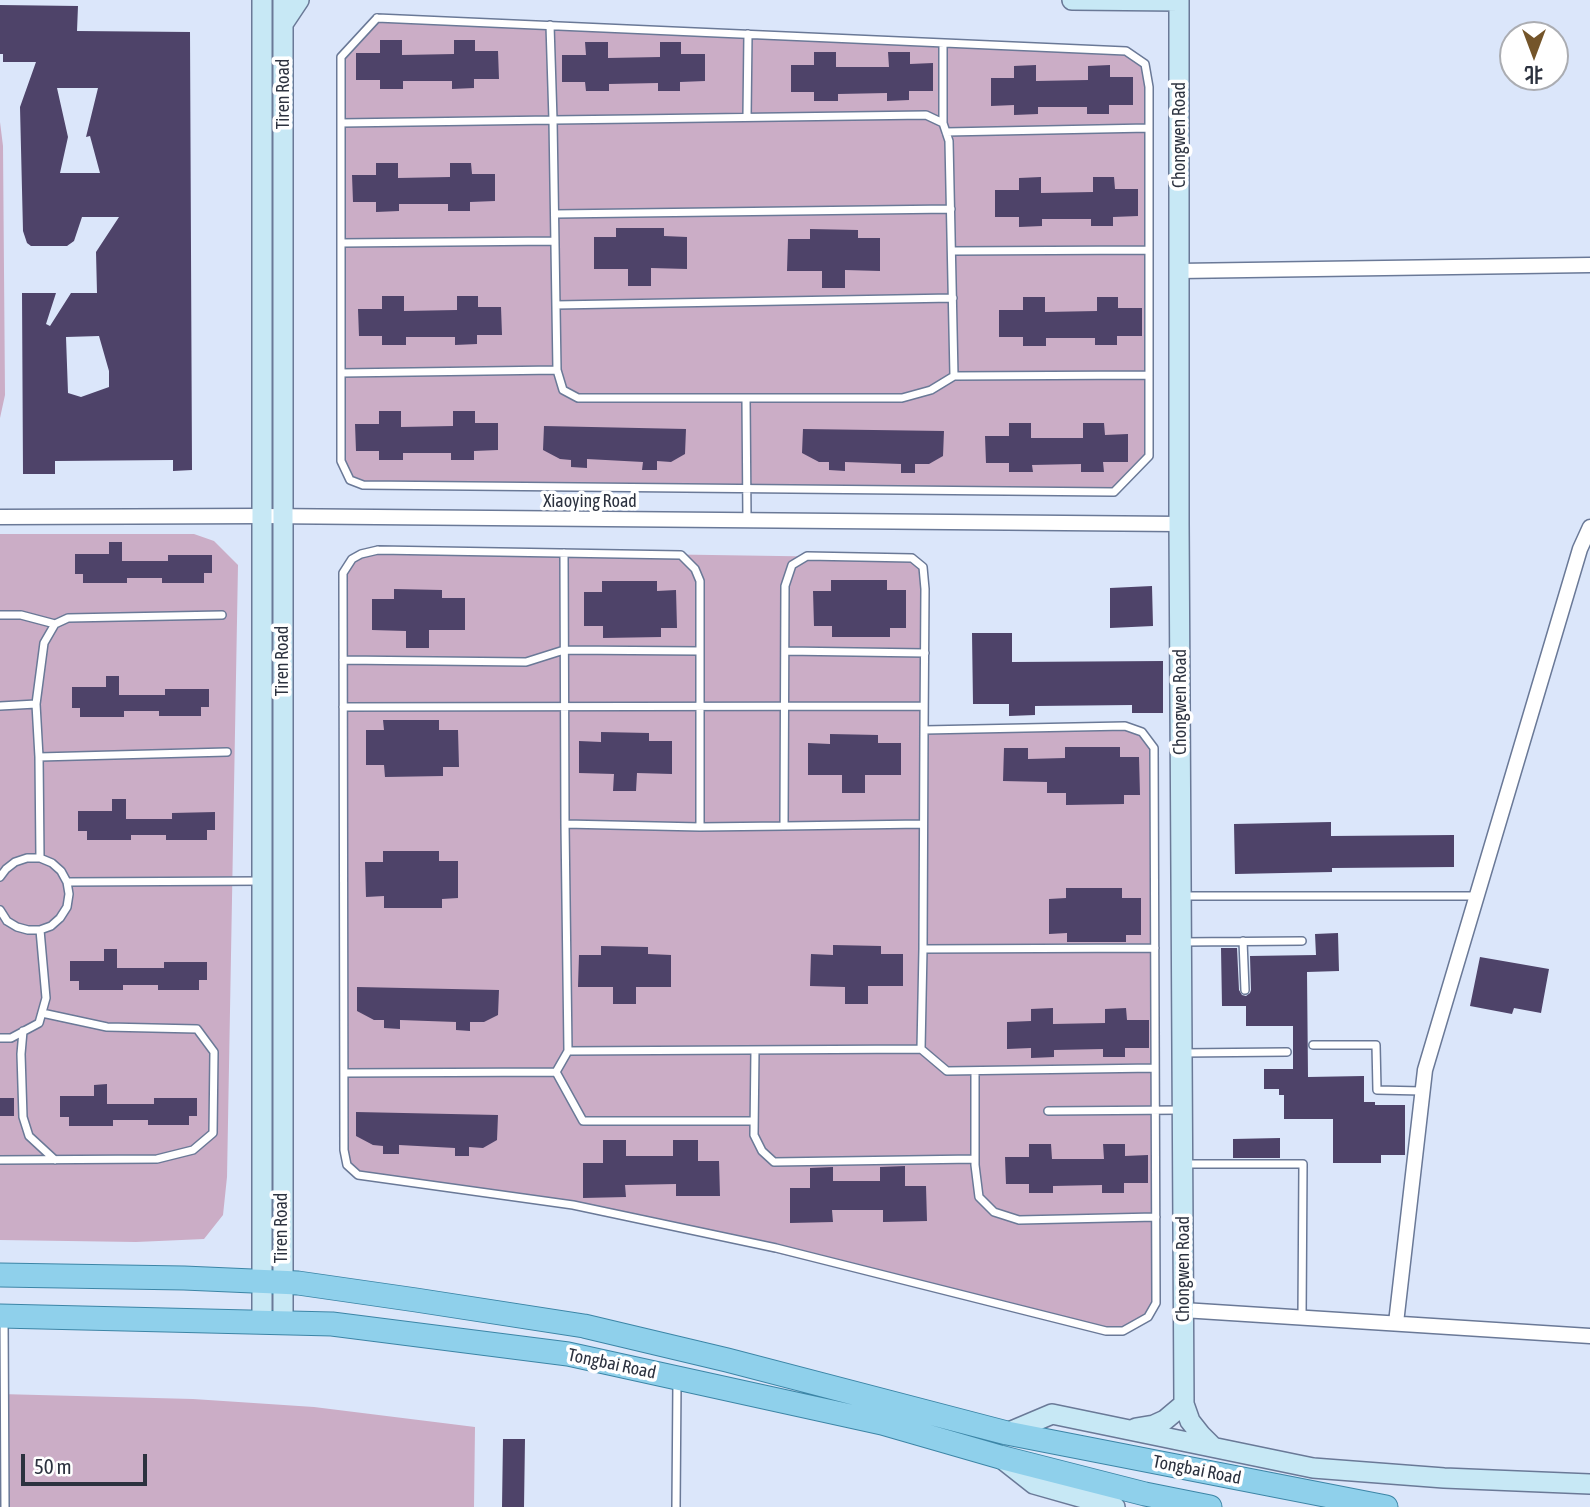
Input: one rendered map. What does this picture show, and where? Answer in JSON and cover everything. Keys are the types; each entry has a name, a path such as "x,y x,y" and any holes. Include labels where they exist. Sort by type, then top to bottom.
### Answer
{"main road":[{"name":"Tongbai Road","path":"0,1275 298,1283 584,1326 727,1360 1007,1433 1386,1507"},
{"name":"Tongbai Road","path":"2,1316 332,1324 568,1354 882,1423 1000,1457 1145,1494 1210,1507"}],"street":[{"path":"251,0 262,27"},
{"name":"Tiren Road","path":"262,0 263,881 272,1282"},
{"name":"Tiren Road","path":"272,1322 282,517 283,0"},
{"path":"283,24 299,0"},
{"path":"1072,0 1179,0"},
{"name":"Chongwen Road","path":"1179,0 1184,1404"},
{"path":"1179,271 1590,265"},
{"name":"Xiaoying Road","path":"0,517 262,516 1179,524"},
{"path":"1396,1324 1425,1070 1580,549 1590,527"},
{"path":"1183,1310 1590,1336"},
{"path":"1126,1429 1154,1425 1165,1420 1184,1404 1201,1435 1213,1447"},
{"path":"1007,1433 1052,1414 1313,1468 1444,1478 1590,1484"},
{"path":"1000,1457 1034,1484 1115,1507"}],"lane":[{"path":"377,18 748,34 1126,51 1145,64 1149,87 1149,456 1114,492 363,485 350,480 341,461 341,57 377,18"},
{"path":"550,25 557,370 563,390 578,398 902,398 932,390 954,376 1149,375"},
{"path":"747,117 748,34"},
{"path":"943,43 943,122 949,141 954,376"},
{"path":"341,123 926,115 943,122"},
{"path":"946,132 1149,128"},
{"path":"555,214 951,209"},
{"path":"341,243 555,241"},
{"path":"952,251 1149,250"},
{"path":"556,305 953,298"},
{"path":"341,373 557,370"},
{"path":"746,398 747,521"},
{"path":"700,827 701,580 695,569 681,555 378,550 352,559 343,573 344,1150 348,1165 358,1175 573,1205 776,1248 1106,1331 1123,1331 1148,1317 1156,1303 1154,748 1142,732 1125,726 924,730"},
{"path":"556,1072 568,1051 564,553"},
{"path":"784,826 785,586 792,565 807,556 912,558 923,567 925,589 921,1049"},
{"path":"0,615 21,615 55,624"},
{"path":"40,858 36,704 44,643 55,624 68,618 222,615"},
{"path":"343,660 526,662 564,650 700,651"},
{"path":"785,651 925,653"},
{"path":"0,706 36,704"},
{"path":"343,707 924,706"},
{"path":"39,757 227,752"},
{"path":"565,824 700,827 923,824"},
{"path":"0,877 15,862 40,858 61,871 69,894 67,907 60,918 51,926 40,930 17,927 7,921 0,910"},
{"path":"67,882 263,881"},
{"path":"1181,896 1477,897"},
{"path":"0,1038 11,1038 39,1023 46,998 40,930"},
{"path":"1181,942 1302,942"},
{"path":"1243,942 1245,990"},
{"path":"923,949 1154,948"},
{"path":"0,1160 157,1159 193,1150 213,1133 214,1052 197,1029 107,1027 42,1013"},
{"path":"23,1031 23,1117 29,1136 55,1160"},
{"path":"1313,1045 1376,1045 1377,1090 1423,1091"},
{"path":"568,1051 921,1049 947,1071 1155,1068"},
{"path":"755,1050 754,1135 762,1151 774,1162 975,1159"},
{"path":"1182,1053 1287,1052"},
{"path":"975,1071 975,1159 979,1197 994,1212 1019,1220 1156,1217"},
{"path":"344,1073 556,1072"},
{"path":"556,1072 583,1121 754,1121"},
{"path":"1048,1111 1182,1110"},
{"path":"1182,1164 1303,1164 1302,1317"},
{"path":"2,1316 5,1507"},
{"path":"676,1507 677,1378"}],"shaded area":[{"path":"377,18 1126,51 1145,64 1149,87 1149,456 1114,492 363,485 350,480 341,461 341,57"},
{"path":"0,122 3,146 5,395 0,418"},
{"path":"0,534 194,534 214,541 238,565 227,1177 223,1215 204,1239 136,1242 0,1240"},
{"path":"378,550 912,558 923,567 924,725 1125,726 1142,732 1154,748 1156,1303 1148,1317 1123,1331 1106,1331 573,1205 358,1175 347,1165 343,573 352,559"},
{"path":"0,1394 193,1399 314,1407 475,1427 474,1507 0,1507"}],"building":[{"path":"0,5 78,6 77,31 190,32 192,470 173,471 173,460 55,461 55,474 23,474 22,293 56,293 46,324 50,326 71,293 97,293 96,252 119,217 82,217 74,241 67,246 31,246 27,243 23,231 20,107 36,62 3,62 3,54 0,54","holes":["57,88 98,88 86,137 90,136 100,173 60,173 68,137","99,336 109,371 109,387 81,397 68,393 66,337"]},
{"path":"380,40 402,40 402,55 454,54 454,40 475,40 475,51 498,51 499,79 474,79 474,88 452,89 452,81 403,81 403,89 380,89 380,80 356,80 356,53 380,53"},
{"path":"585,42 608,42 608,58 660,57 660,42 681,42 681,54 705,54 705,81 680,82 680,91 658,91 658,83 609,84 609,91 586,91 585,82 562,82 562,55 586,55"},
{"path":"814,52 836,52 836,67 889,67 888,52 910,52 910,64 933,63 933,91 909,91 909,100 887,101 887,93 838,94 838,101 814,101 814,92 791,92 791,65 814,65"},
{"path":"1036,65 1036,81 1088,80 1088,66 1110,65 1110,77 1133,77 1133,105 1109,105 1109,114 1087,114 1087,107 1038,107 1038,114 1014,115 1014,105 991,106 991,78 1014,78 1014,66"},
{"path":"376,163 398,163 398,178 450,177 450,163 471,163 472,174 495,174 495,201 470,202 470,211 448,211 448,204 399,204 399,211 376,212 376,202 353,202 352,175 376,175"},
{"path":"1041,177 1041,193 1093,192 1093,177 1114,177 1115,189 1138,189 1138,216 1113,217 1113,226 1091,226 1091,219 1042,219 1042,226 1019,227 1019,217 995,217 995,190 1019,190 1019,178"},
{"path":"616,228 664,228 664,236 687,237 687,269 651,268 651,286 628,286 628,269 594,269 594,237 616,237"},
{"path":"810,229 858,230 858,238 880,238 880,271 845,270 845,288 822,288 822,271 787,271 788,239 810,239"},
{"path":"382,296 404,296 404,311 457,310 457,296 478,296 478,307 501,307 502,335 477,335 477,344 455,345 455,337 406,337 406,345 382,345 382,336 359,336 358,309 382,309"},
{"path":"1023,297 1045,297 1045,312 1097,311 1097,297 1118,297 1118,308 1142,308 1142,336 1117,336 1117,345 1095,345 1095,338 1046,338 1046,346 1023,346 1023,337 999,337 999,310 1023,310"},
{"path":"379,411 401,411 401,427 453,426 453,411 475,411 475,423 498,423 498,450 474,451 474,460 451,460 451,453 403,453 403,460 379,460 379,451 356,451 355,424 379,424"},
{"path":"1009,423 1031,423 1031,438 1083,438 1083,423 1104,423 1105,435 1128,434 1128,462 1103,462 1104,472 1081,472 1081,464 1032,465 1033,472 1009,472 1009,463 986,463 985,436 1009,436"},
{"path":"544,426 686,429 685,454 671,462 657,461 657,470 642,470 643,462 587,459 587,468 571,467 571,460 560,459 543,450"},
{"path":"803,429 944,431 943,456 929,464 915,464 915,473 901,473 901,464 845,462 845,471 829,470 829,462 819,462 802,453"},
{"path":"109,542 122,542 122,561 168,561 168,555 212,555 212,573 204,573 204,583 162,583 162,578 127,578 127,583 83,583 83,574 75,574 75,554 109,554"},
{"path":"831,580 887,580 887,590 906,590 906,628 890,628 890,637 832,637 832,626 814,626 813,591 831,591"},
{"path":"602,581 657,581 657,591 676,590 677,628 661,628 661,637 603,638 603,626 584,626 584,592 602,592"},
{"path":"1152,586 1153,626 1110,628 1110,588"},
{"path":"394,589 442,590 442,598 465,598 465,630 429,630 429,648 406,648 406,631 372,630 372,599 394,599"},
{"path":"972,633 1012,633 1012,662 1163,661 1163,713 1132,713 1132,705 1035,706 1035,715 1009,716 1009,704 973,704"},
{"path":"106,676 119,676 119,695 165,695 165,689 209,689 209,707 201,707 201,716 159,716 159,711 124,711 124,717 80,717 80,708 72,708 72,687 106,687"},
{"path":"383,720 439,720 439,730 458,730 459,767 443,767 443,776 385,777 384,765 366,765 366,730 384,730"},
{"path":"601,732 649,733 649,741 672,741 672,774 637,773 636,791 613,791 614,774 579,773 579,741 601,742"},
{"path":"830,734 878,735 878,743 901,743 901,775 865,775 865,793 842,793 842,775 808,775 808,743 830,744"},
{"path":"1065,747 1120,747 1120,757 1139,757 1140,795 1124,795 1124,804 1066,805 1066,793 1047,793 1047,782 1003,781 1004,748 1028,748 1028,759 1065,758"},
{"path":"112,799 126,799 126,819 172,819 172,813 215,812 215,830 207,830 207,840 166,840 166,835 131,835 131,840 87,840 87,831 78,831 78,811 112,811"},
{"path":"1331,822 1331,836 1454,835 1454,867 1332,868 1332,872 1235,874 1234,824"},
{"path":"383,851 439,851 439,861 458,861 458,898 442,899 442,908 384,908 384,896 366,897 365,862 383,862"},
{"path":"1066,888 1122,888 1122,898 1141,898 1141,935 1126,935 1126,942 1067,942 1067,933 1049,934 1049,899 1066,898"},
{"path":"1338,933 1339,971 1307,972 1308,1077 1364,1076 1364,1102 1375,1102 1375,1105 1405,1105 1405,1155 1381,1155 1381,1163 1333,1163 1333,1119 1284,1119 1284,1095 1279,1095 1279,1089 1264,1089 1264,1069 1293,1069 1293,1026 1246,1026 1246,1006 1222,1006 1221,948 1237,948 1239,990 1246,996 1251,990 1250,956 1316,955 1315,934"},
{"path":"833,945 881,946 881,954 903,954 903,986 868,986 868,1004 845,1004 845,987 810,986 811,954 833,955"},
{"path":"601,946 648,947 648,954 671,955 671,987 636,987 636,1004 613,1004 613,987 578,987 579,955 601,955"},
{"path":"104,949 117,949 117,968 164,968 164,962 207,962 207,980 199,980 199,990 158,990 158,985 123,985 123,990 79,990 79,981 70,981 70,961 104,961"},
{"path":"1480,957 1549,969 1541,1013 1514,1008 1512,1014 1470,1006"},
{"path":"357,987 499,990 498,1015 484,1022 470,1022 470,1031 456,1030 456,1022 400,1020 400,1029 384,1028 384,1020 374,1020 357,1011"},
{"path":"1053,1008 1053,1024 1105,1023 1105,1009 1126,1008 1127,1020 1149,1020 1149,1048 1125,1048 1125,1057 1103,1057 1103,1049 1054,1050 1054,1057 1031,1058 1031,1048 1007,1049 1007,1022 1031,1021 1031,1009"},
{"path":"107,1084 107,1104 154,1104 154,1098 197,1098 197,1116 189,1116 189,1125 148,1125 148,1120 113,1120 113,1126 69,1126 69,1117 60,1117 60,1096 94,1096 94,1085"},
{"path":"0,1098 14,1098 14,1116 0,1116"},
{"path":"356,1112 498,1115 497,1140 483,1148 469,1147 469,1156 455,1156 455,1148 399,1145 399,1154 383,1154 383,1146 373,1145 356,1136"},
{"path":"1280,1138 1280,1158 1233,1158 1233,1139"},
{"path":"603,1140 626,1140 626,1156 673,1156 673,1140 698,1140 698,1161 719,1161 720,1196 676,1196 676,1184 625,1185 626,1197 583,1198 583,1163 603,1163"},
{"path":"1029,1144 1051,1144 1052,1159 1104,1159 1103,1144 1125,1144 1125,1156 1148,1155 1148,1183 1124,1183 1124,1193 1102,1193 1102,1185 1053,1186 1053,1193 1029,1193 1029,1184 1006,1184 1005,1157 1029,1157"},
{"path":"905,1166 905,1186 926,1186 927,1221 883,1222 883,1210 832,1210 833,1222 790,1223 790,1188 810,1188 810,1168 833,1167 833,1181 880,1181 880,1167"},
{"path":"503,1439 525,1439 524,1507 502,1507"}]}
